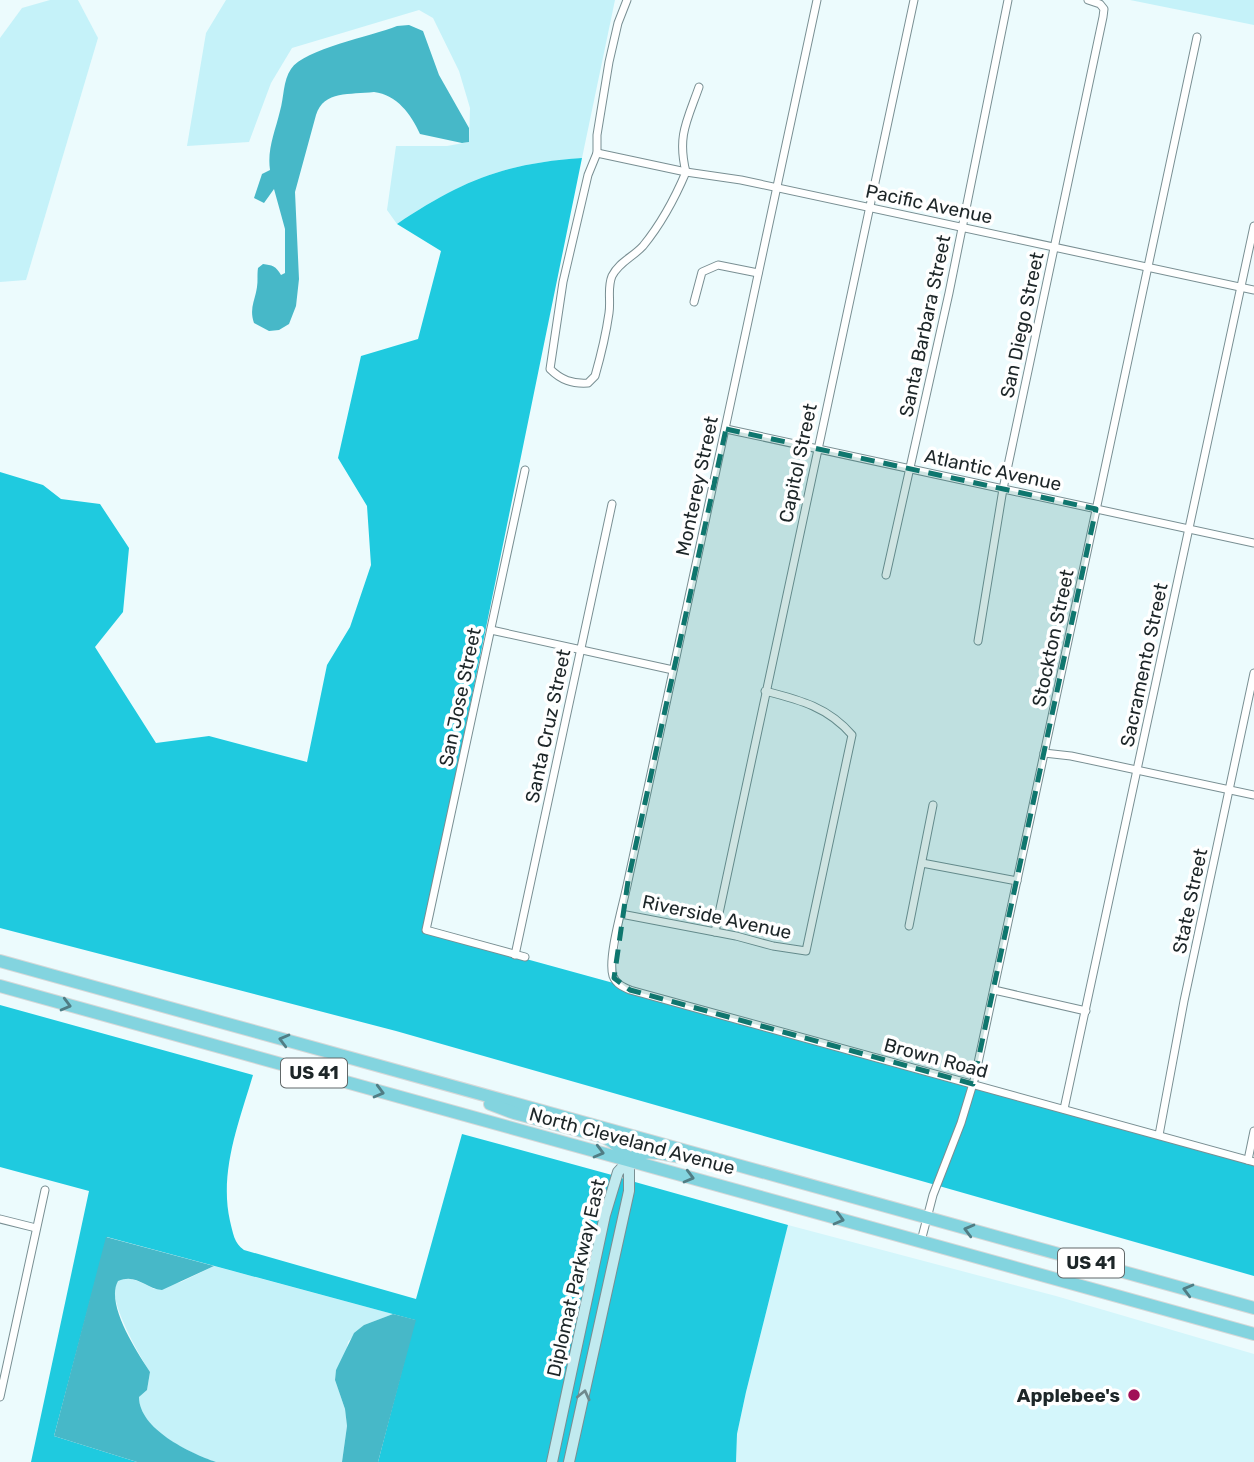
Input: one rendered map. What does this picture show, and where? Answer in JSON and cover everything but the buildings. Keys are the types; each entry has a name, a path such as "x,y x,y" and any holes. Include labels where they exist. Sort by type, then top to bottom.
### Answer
{"main road":[{"name":"North Cleveland Avenue","path":"0,961 1254,1308"},
{"name":"North Cleveland Avenue","path":"0,986 1254,1334"},
{"path":"420,1077 514,1113 604,1138 622,1149 629,1160 646,1152 735,1165"},
{"name":"Diplomat Parkway East","path":"552,1462 605,1215 618,1172 629,1160"},
{"name":"Diplomat Parkway East","path":"569,1462 629,1191 629,1160"},
{"path":"1191,1316 1254,1324"}],"street":[{"path":"627,0 609,62 597,135 597,153 588,175 563,282 550,369 557,376 577,383 588,383 595,376 610,309 611,277 622,262 633,256 651,234 666,213 686,172 681,141 699,87"},
{"name":"Monterey Street","path":"614,978 611,964 621,914 817,0"},
{"name":"Capitol Street","path":"715,932 914,0"},
{"name":"Santa Barbara Street","path":"886,575 962,227 1008,0"},
{"name":"San Diego Street","path":"978,641 1003,489 1103,18 1104,9 1100,4 1088,0"},
{"name":"Stockton Street","path":"921,1241 933,1195 973,1084 1197,37"},
{"name":"Pacific Avenue","path":"597,153 778,188 1254,290"},
{"name":"Sacramento Street","path":"1064,1109 1254,226"},
{"path":"694,302 702,272 718,265 758,273"},
{"name":"Atlantic Avenue","path":"726,429 1254,543"},
{"name":"San Jose Street","path":"515,955 426,930 525,470"},
{"name":"Santa Cruz Street","path":"515,955 612,505"},
{"path":"491,630 673,670"},
{"name":"State Street","path":"1159,1135 1184,1002 1254,673"},
{"name":"Riverside Avenue","path":"621,914 806,951 852,735 842,724 811,703 765,691"},
{"path":"1044,753 1071,756 1254,795"},
{"path":"909,926 933,805"},
{"path":"922,863 1017,881"},
{"path":"515,955 525,957"},
{"name":"Brown Road","path":"614,978 619,985 630,990 1251,1161"},
{"path":"994,990 1086,1011"},
{"path":"1251,1161 1254,1131"},
{"path":"0,1397 45,1190"},
{"path":"0,1219 36,1228"}],"highlighted area":[{"path":"726,429 1096,509 973,1084 630,990 614,978 628,881"}],"shaded area":[{"path":"50,0 78,0 98,38 26,280 0,282 0,38 22,8"},
{"path":"226,0 615,0 582,158 530,164 485,177 442,196 397,224 387,210 396,146 447,146 469,142 470,108 459,71 433,18 419,10 292,48 271,83 249,142 187,146 206,33"},
{"path":"1130,0 1254,0 1254,25"},
{"path":"409,25 423,31 439,75 469,128 469,142 462,143 420,134 402,107 382,94 347,94 325,101 316,115 295,192 299,279 296,306 289,324 279,330 269,331 254,323 253,318 258,268 263,264 269,265 281,275 285,273 285,229 274,189 264,203 254,198 262,174 270,170 271,148 288,73 298,62 324,49 397,26"},
{"path":"582,158 424,931 1254,1159 1254,1276 396,1031 0,928 0,472 43,485 61,499 100,504 129,548 123,612 95,647 156,743 209,736 307,762 327,665 350,627 371,565 367,506 338,458 361,356 418,339 441,251 397,224 442,196 485,177 530,164"},
{"path":"0,1005 253,1075 232,1147 227,1184 230,1221 238,1244 244,1250 416,1299 462,1134 612,1175 600,1214 547,1462 378,1462 415,1320 107,1237 54,1436 137,1462 31,1462 89,1191 0,1167"},
{"path":"621,1178 625,1179 624,1190 564,1462 557,1462 609,1216"},
{"path":"635,1182 788,1225 746,1392 737,1434 736,1462 574,1462"},
{"path":"788,1225 1056,1296 1254,1354 1254,1462 736,1462 737,1434 746,1392"},
{"path":"106,1237 214,1266 162,1290 124,1279 118,1281 115,1291 124,1328 150,1372 147,1390 139,1397 141,1409 147,1419 168,1438 193,1453 216,1462 137,1462 54,1436"},
{"path":"214,1266 393,1314 364,1325 348,1342 346,1353 336,1370 335,1380 345,1409 347,1426 342,1462 216,1462 167,1438 147,1419 141,1409 139,1397 147,1390 150,1372 124,1324 117,1305 114,1290 118,1280 131,1279 154,1289 181,1282"},
{"path":"393,1314 416,1320 378,1462 342,1462 347,1426 345,1409 335,1380 336,1370 354,1333 364,1325"}],"place":[{"name":"Applebee's","path":"1134,1395"}]}
